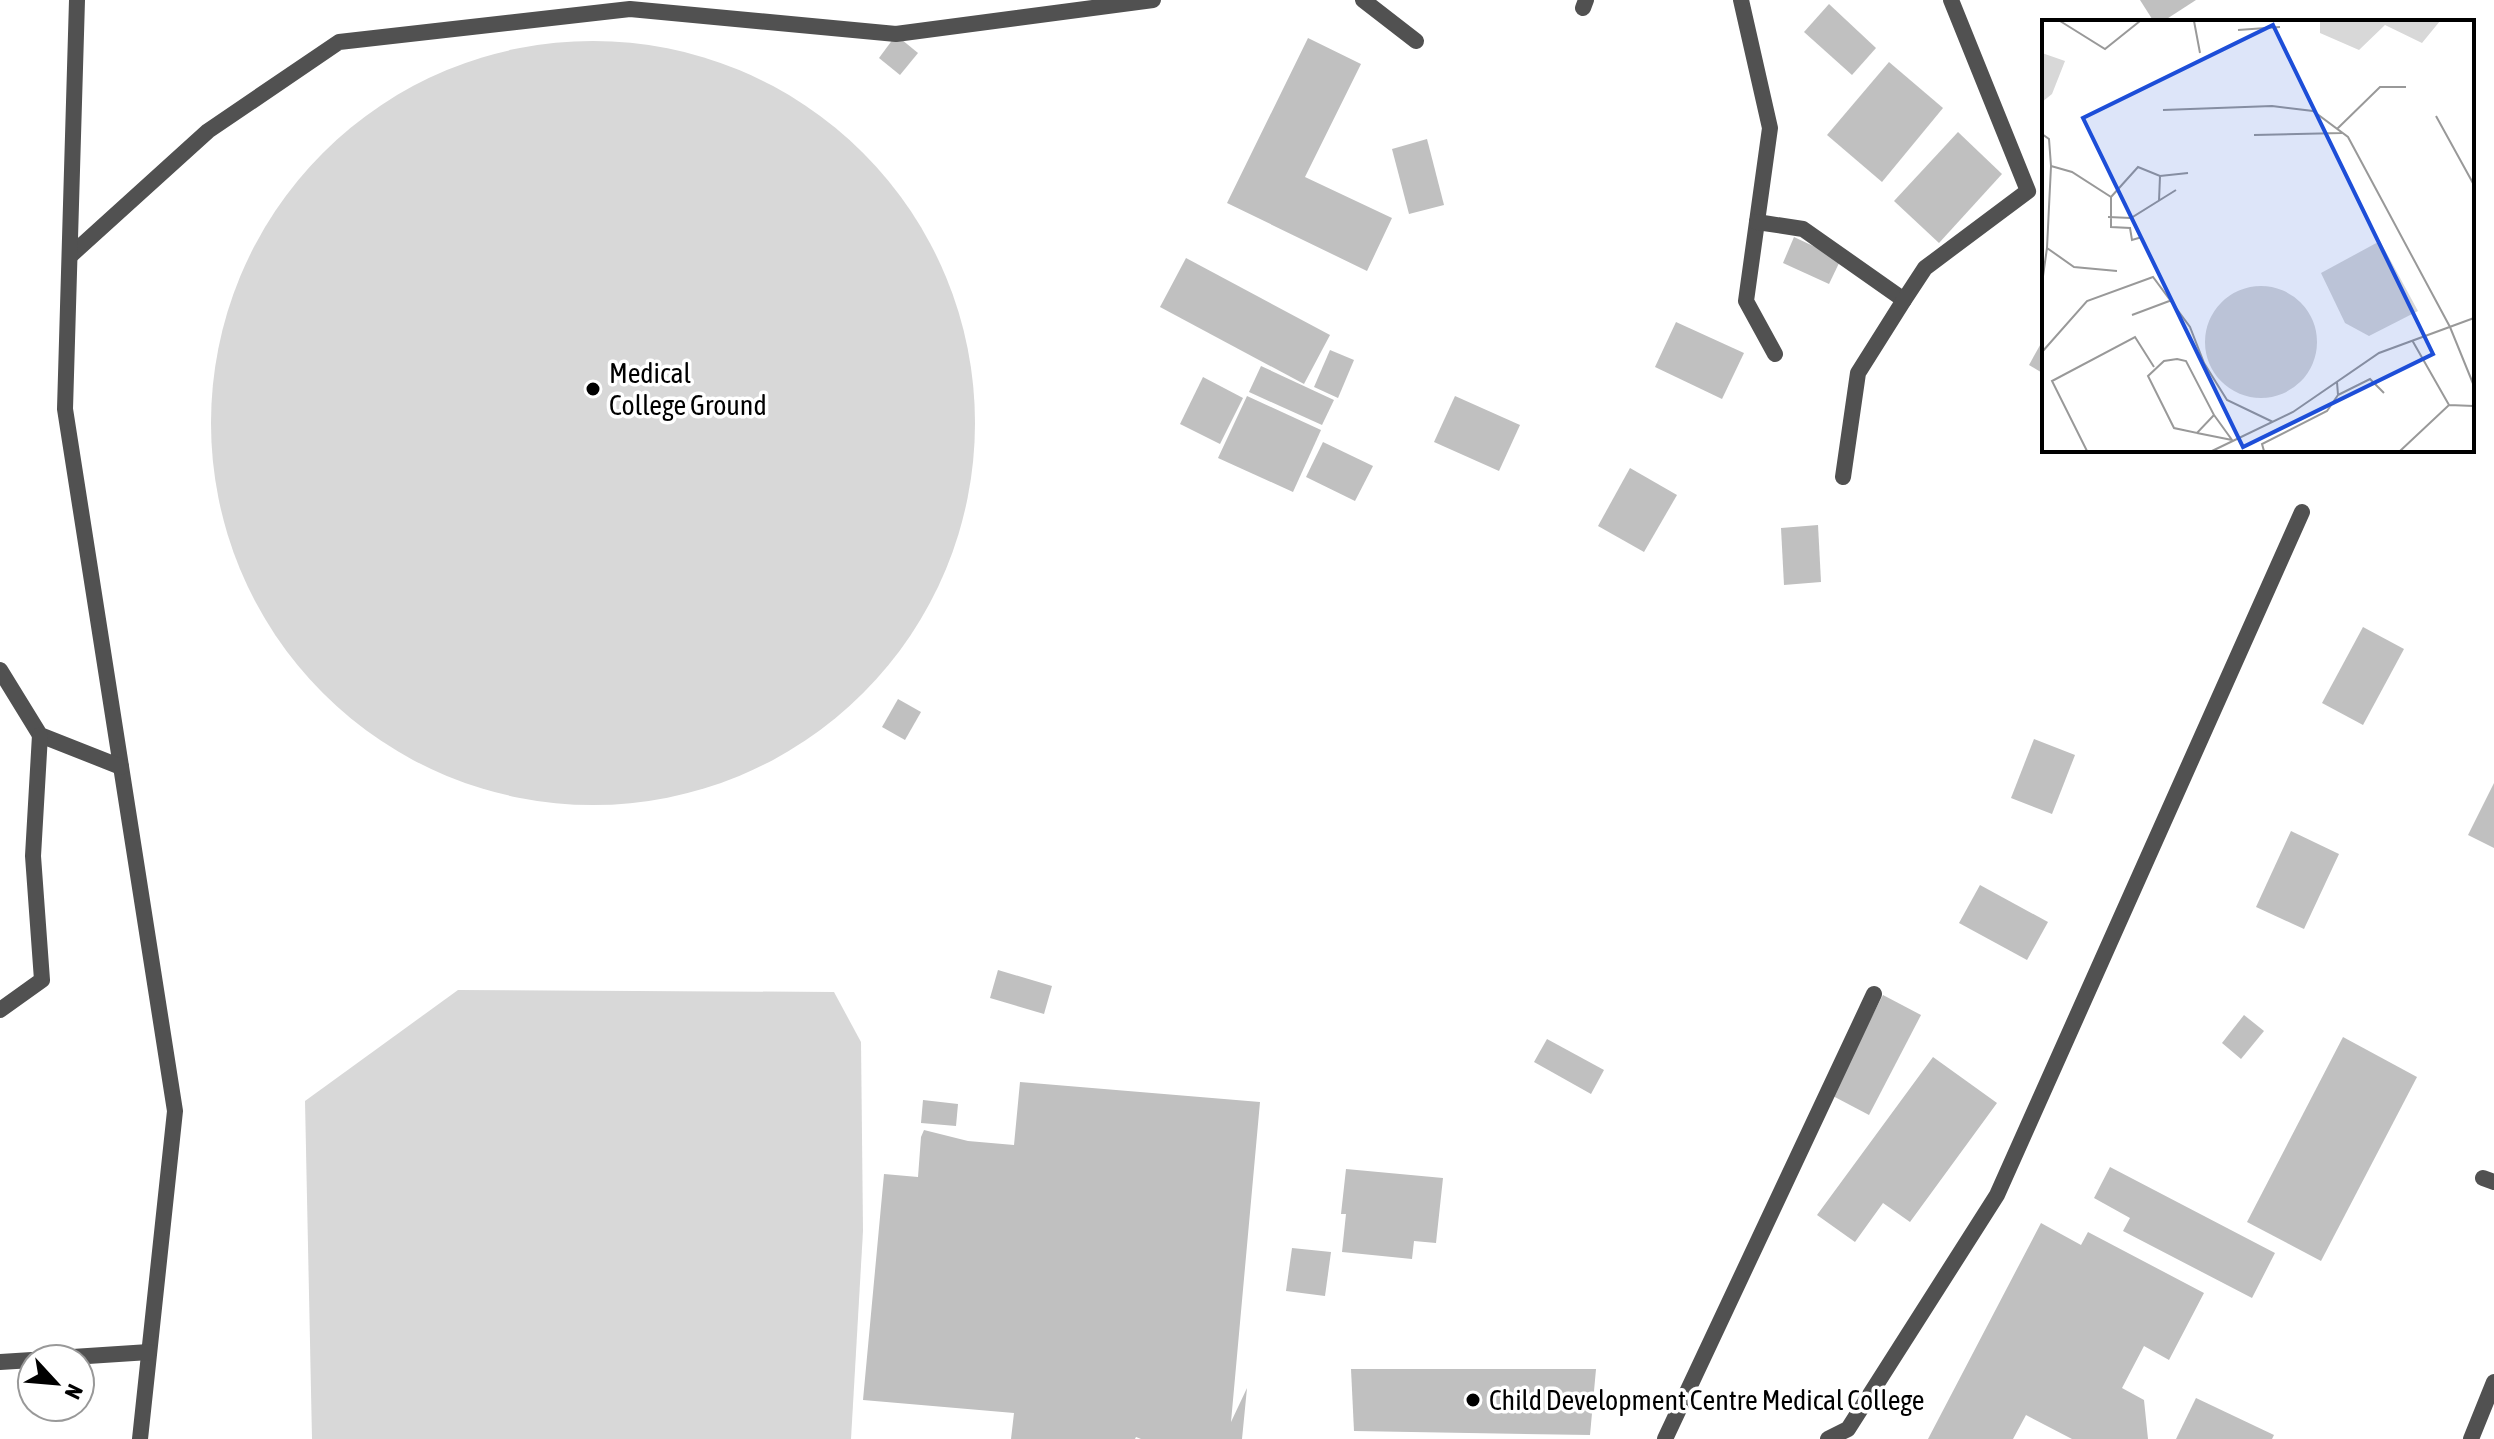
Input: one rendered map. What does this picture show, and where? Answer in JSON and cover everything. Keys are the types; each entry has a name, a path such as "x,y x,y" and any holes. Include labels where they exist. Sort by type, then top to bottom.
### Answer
{"street":[{"path":"77,0 65,409 175,1111 140,1439"},
{"path":"70,256 208,131 339,42 630,9 896,34 1112,3 1153,0"},
{"path":"1363,0 1416,41"},
{"path":"1741,0 1770,128 1746,301 1775,354"},
{"path":"1843,477 1858,373 1904,300 1925,268 2028,191 1951,0"},
{"path":"1757,222 1803,229 1904,300"},
{"path":"1828,1439 1848,1429 1997,1195 2302,512"},
{"path":"0,670 40,735 33,856 42,980 0,1010"},
{"path":"40,735 121,767"},
{"path":"1665,1439 1874,994"},
{"path":"96,1355 149,1352"},
{"path":"2471,1439 2494,1382"}],"shaded area":[{"name":"Medical College Ground","path":"593,41 630,42 668,48 739,70 805,105 836,127 863,153 889,180 911,211 946,277 968,348 974,386 974,460 968,498 946,569 911,635 889,666 863,693 836,719 805,741 739,776 668,798 630,804 593,805 556,804 518,798 447,776 381,741 350,719 323,693 297,666 275,635 240,569 218,498 212,460 211,423 212,386 218,348 240,277 275,211 297,180 323,153 350,127 381,105 447,70 518,48 556,42"},
{"path":"458,990 834,992 861,1042 863,1231 851,1439 312,1439 305,1101"}],"building":[{"path":"2140,0 2196,0 2165,20 2153,20"},
{"path":"1829,4 1876,48 1852,75 1804,32"},
{"path":"896,35 918,53 900,75 879,58"},
{"path":"1308,38 1361,64 1305,177 1392,218 1367,271 1227,203"},
{"path":"1889,62 1943,108 1882,182 1827,135"},
{"path":"1958,132 2002,174 1939,243 1894,201"},
{"path":"1427,139 1444,205 1409,214 1392,149"},
{"path":"1794,237 1841,259 1829,284 1783,263"},
{"path":"1186,258 1330,335 1304,384 1160,307"},
{"path":"1676,322 1744,353 1722,399 1655,367"},
{"path":"2042,342 2042,373 2029,365"},
{"path":"1330,350 1354,360 1338,398 1314,387"},
{"path":"1261,366 1334,400 1322,425 1249,392"},
{"path":"1203,377 1243,398 1220,444 1180,424"},
{"path":"1247,396 1321,430 1293,492 1218,458"},
{"path":"1455,396 1520,425 1499,471 1434,442"},
{"path":"1323,442 1373,466 1355,501 1306,477"},
{"path":"1630,468 1677,495 1644,552 1598,526"},
{"path":"1818,525 1821,582 1784,585 1781,528"},
{"path":"2363,627 2404,649 2363,725 2322,703"},
{"path":"898,699 921,712 905,740 882,727"},
{"path":"2034,739 2075,755 2052,814 2011,798"},
{"path":"2494,783 2494,848 2468,835"},
{"path":"2291,831 2339,854 2304,929 2256,907"},
{"path":"1980,885 2048,922 2027,960 1959,923"},
{"path":"998,970 1052,986 1044,1014 990,998"},
{"path":"1883,995 1921,1015 1869,1115 1831,1095"},
{"path":"2244,1015 2264,1031 2241,1059 2222,1043"},
{"path":"2343,1037 2417,1077 2321,1261 2247,1222"},
{"path":"1547,1039 1604,1070 1591,1094 1534,1062"},
{"path":"1933,1057 1997,1103 1910,1222 1883,1203 1855,1242 1817,1215"},
{"path":"1020,1082 1260,1102 1231,1422 1247,1388 1242,1439 1011,1439 1014,1413 863,1400 884,1174 918,1177 924,1130 968,1141 1014,1145"},
{"path":"923,1100 958,1104 956,1126 921,1123"},
{"path":"2110,1167 2275,1253 2252,1298 2123,1231 2130,1218 2094,1198"},
{"path":"1346,1169 1443,1178 1436,1243 1414,1241 1412,1259 1342,1252 1346,1214 1341,1214"},
{"path":"2041,1223 2081,1245 2088,1232 2204,1293 2169,1360 2144,1346 2122,1388 2144,1400 2148,1439 2072,1439 2026,1415 2013,1439 1928,1439"},
{"path":"1292,1248 1331,1252 1325,1296 1286,1291"},
{"name":"Child Development Centre Medical College","path":"1351,1369 1596,1369 1590,1435 1354,1431"},
{"path":"2196,1398 2274,1435 2272,1439 2176,1439"}],"place":[{"name":"Medical College Ground","path":"593,389"},
{"name":"Child Development Centre Medical College","path":"1473,1400"}]}
